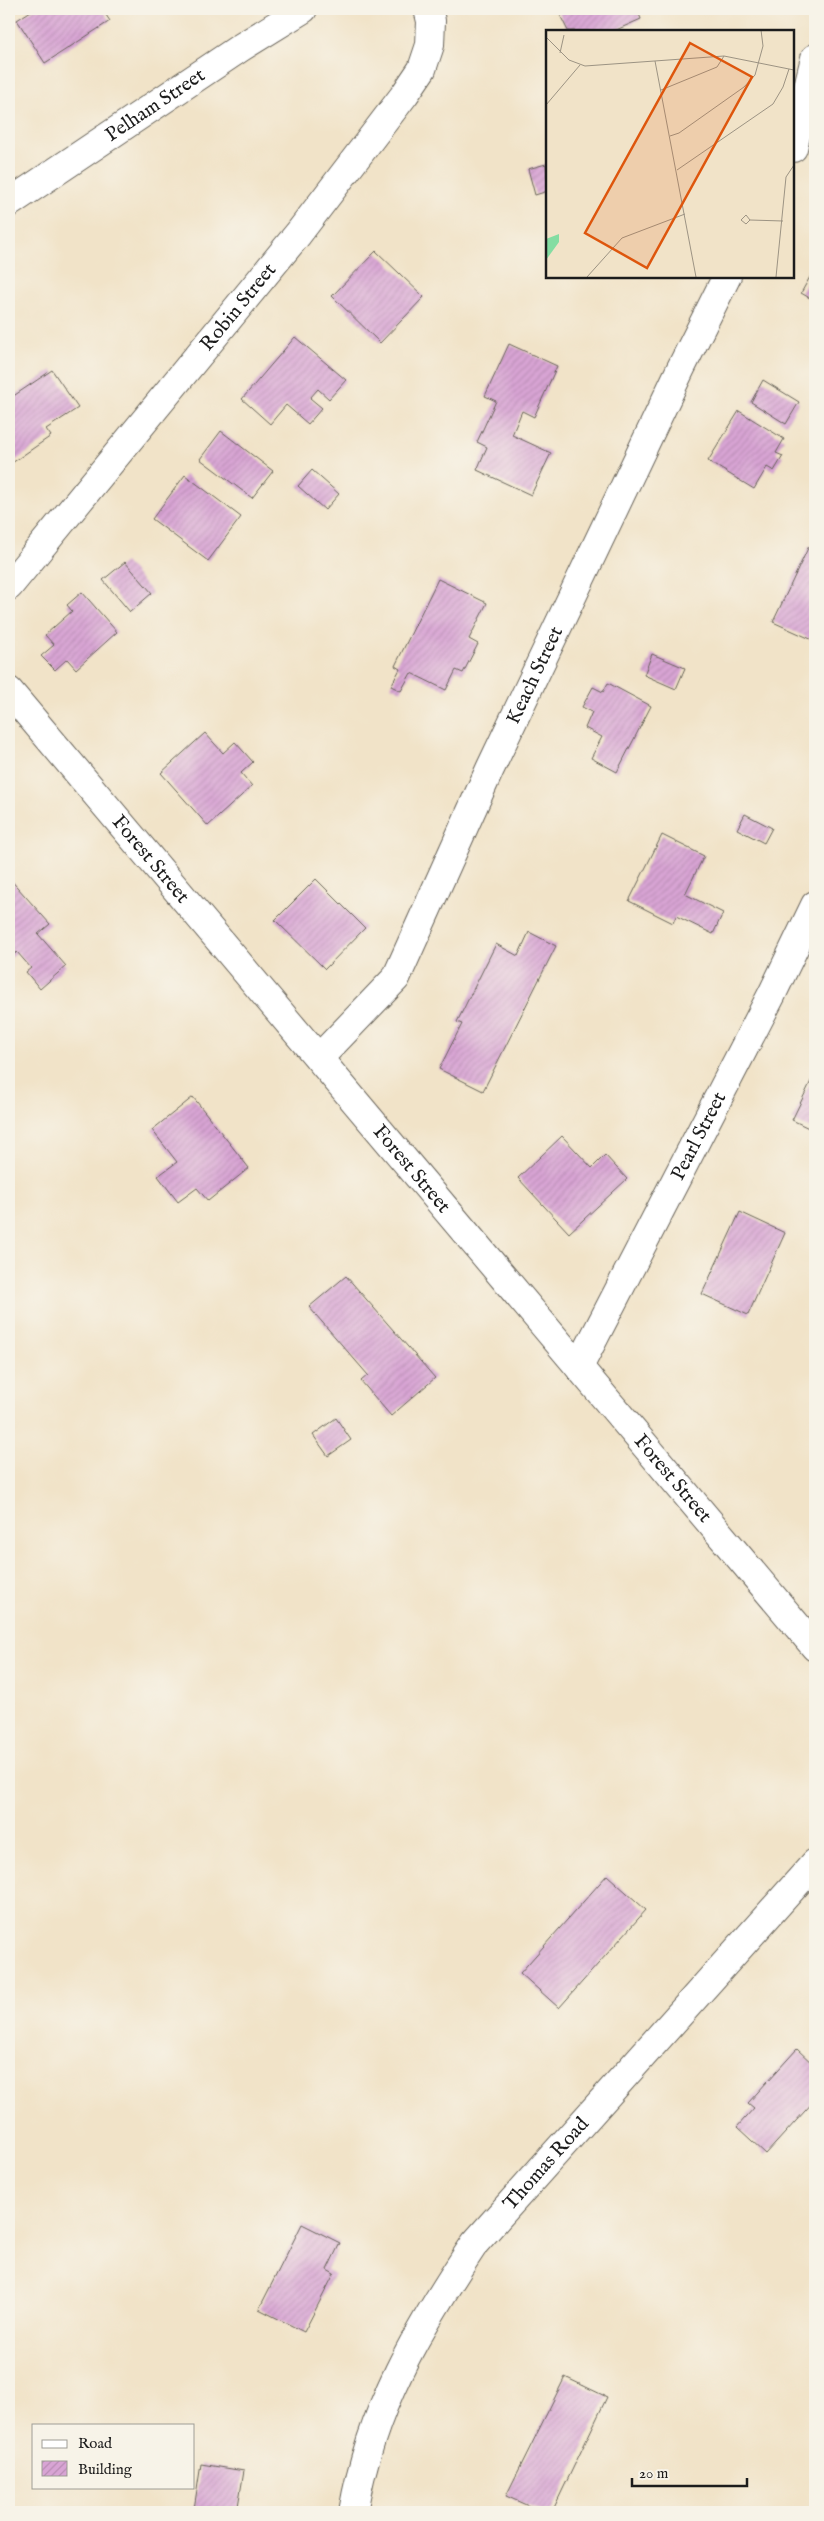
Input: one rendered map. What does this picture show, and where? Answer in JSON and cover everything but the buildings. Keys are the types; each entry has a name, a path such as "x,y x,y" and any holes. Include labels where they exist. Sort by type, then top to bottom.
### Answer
{"street":[{"name":"Pelham Street","path":"9,203 240,48 303,9"},
{"name":"Robin Street","path":"9,586 292,242 405,94 422,69 430,45 431,21 428,9"},
{"path":"794,144 815,58"},
{"name":"Keach Street","path":"319,1058 396,978 490,769 680,368 726,278"},
{"name":"Forest Street","path":"9,691 815,1647"},
{"name":"Pearl Street","path":"579,1367 772,994 815,905"},
{"name":"Thomas Road","path":"353,2512 366,2456 384,2402 437,2300 475,2244 815,1863"}]}
